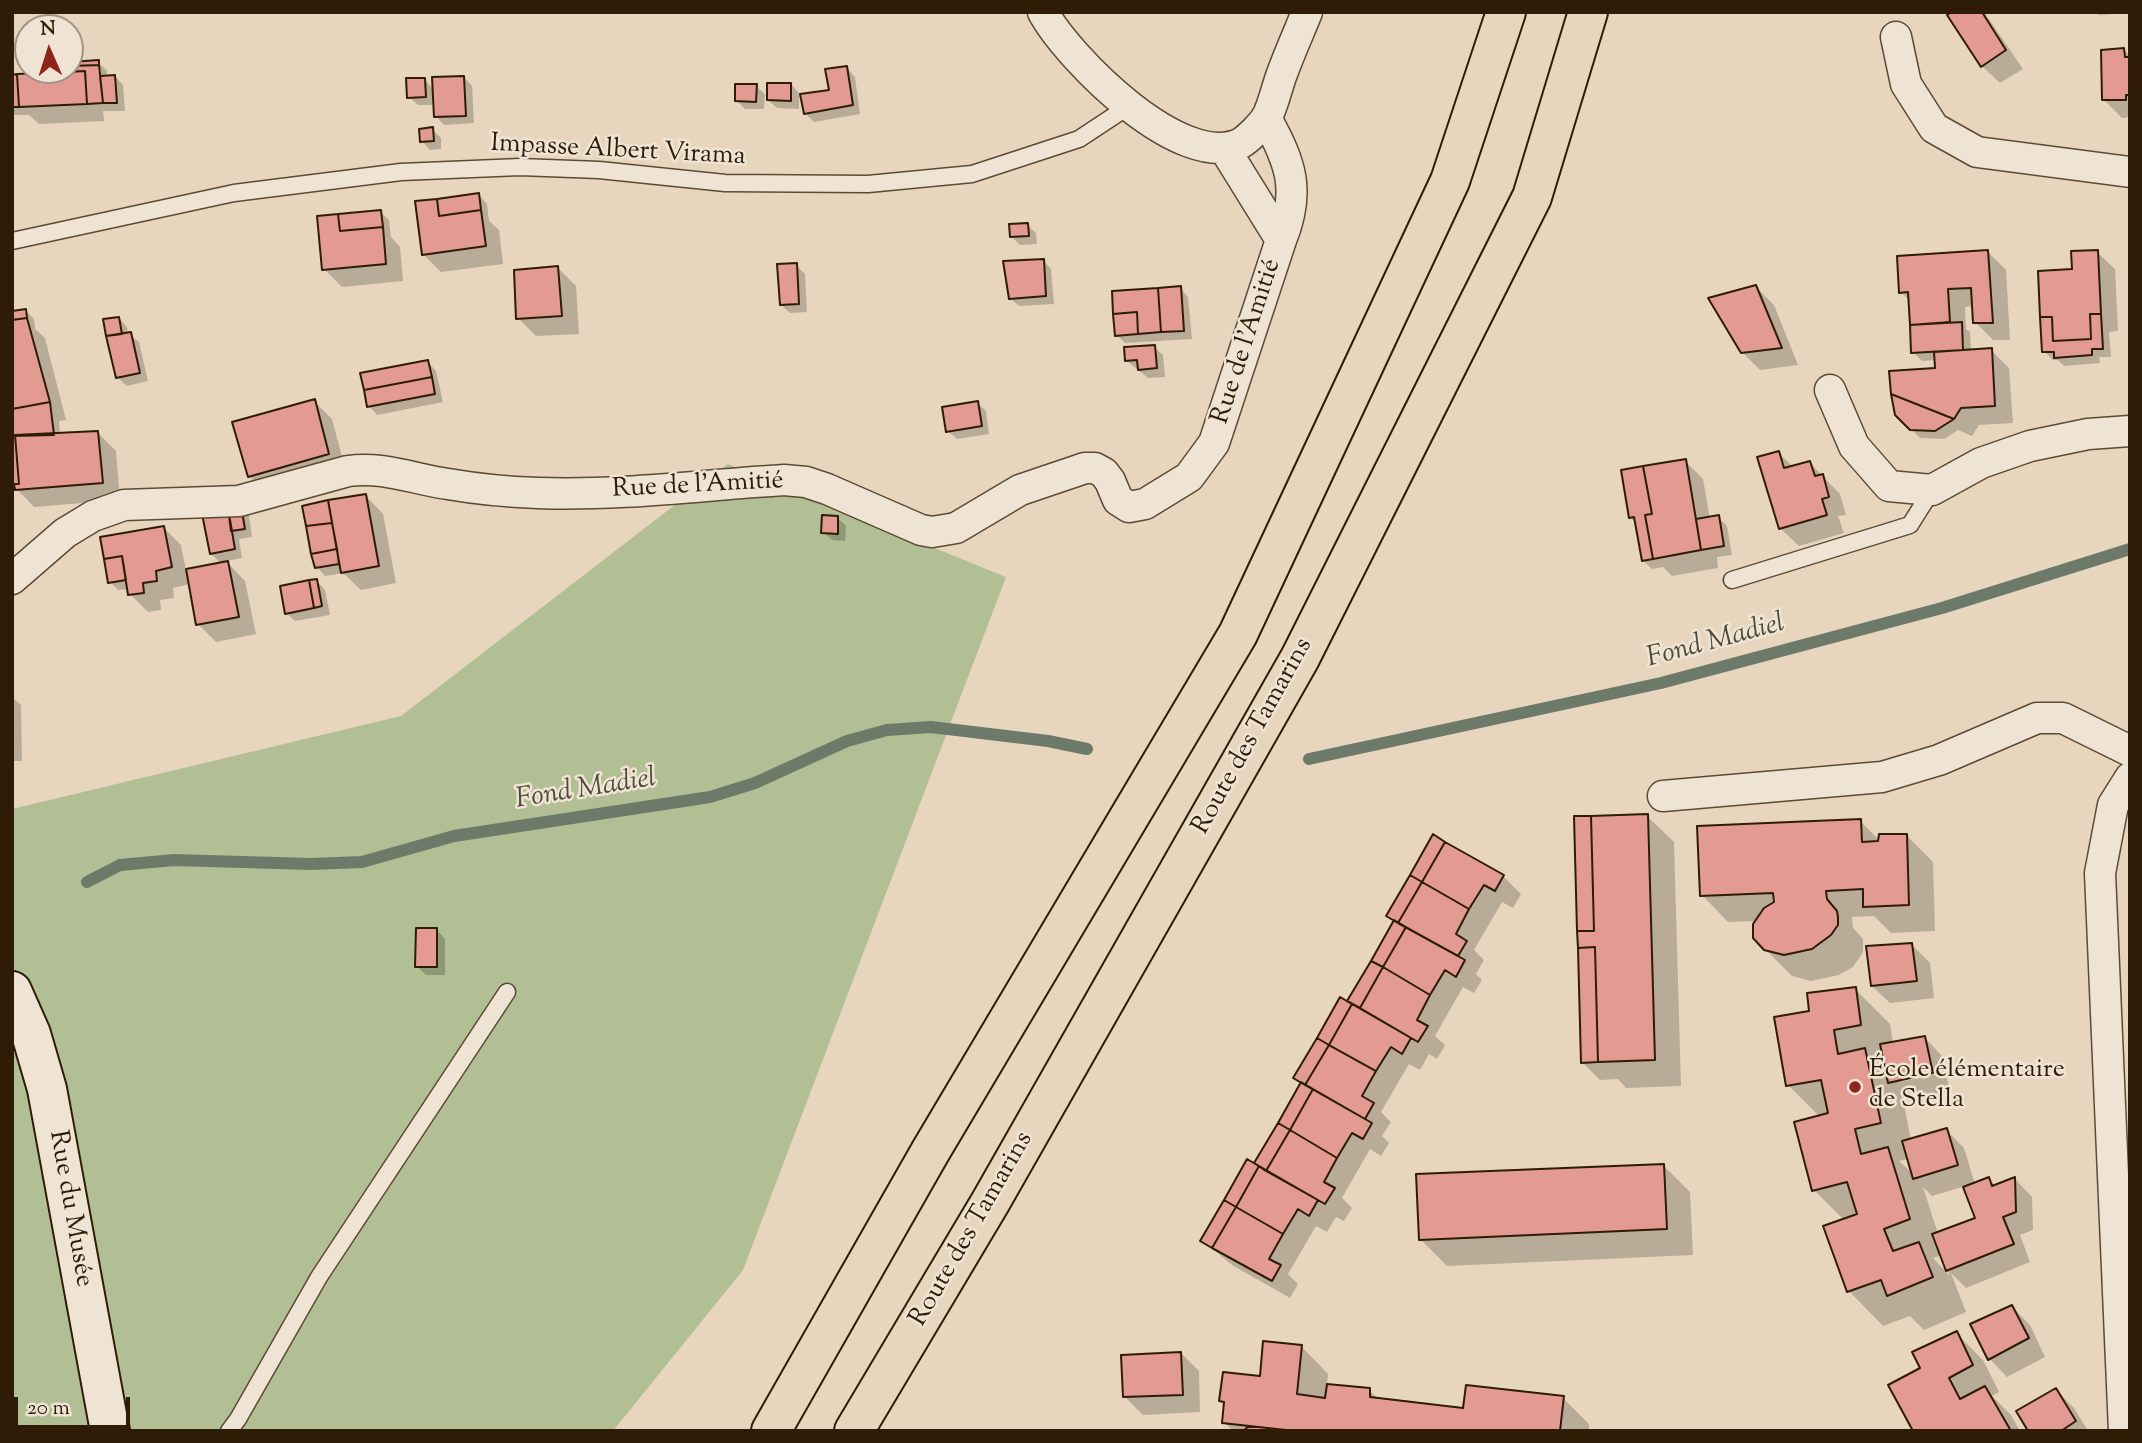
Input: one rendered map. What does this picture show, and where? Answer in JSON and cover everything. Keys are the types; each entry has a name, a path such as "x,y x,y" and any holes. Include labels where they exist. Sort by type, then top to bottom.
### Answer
{"highway":[{"path":"771,1431 930,1152 1238,634 1450,181 1506,12"},
{"name":"Route des Tamarins","path":"854,1431 991,1201 1300,658 1532,197 1588,12"}],"main road":[{"name":"Rue du Musée","path":"12,991 31,1034 47,1089 110,1431"}],"street":[{"path":"1042,12 1051,28 1097,79 1129,106 1173,136 1205,146 1224,148 1242,143 1266,118 1307,12"},
{"path":"1896,37 1906,84 1934,128 1977,152 2130,172"},
{"name":"Rue de l'Amitié","path":"12,579 65,533 93,516 124,505 239,501 365,468 446,484 539,493 602,492 784,480 806,482 871,506 921,530 932,532 956,528 1020,490 1085,468 1094,468 1104,473 1123,505 1145,504 1189,477 1214,443 1292,207 1291,176 1282,147 1266,118"},
{"name":"Rue de l'Amitié","path":"1224,148 1281,240"},
{"path":"1830,390 1854,446 1889,485 1932,490 1981,463 2030,446 2088,434 2130,432"},
{"path":"1663,796 1882,777 1939,760 2010,727 2037,718 2063,718 2130,751"},
{"path":"2124,1431 2123,1259 2100,873 2113,805 2130,778"}],"lane":[{"name":"Impasse Albert Virama","path":"12,241 234,193 401,172 520,167 599,170 725,183 868,184 972,174 1079,139 1129,106"},
{"path":"1732,580 1910,525 1932,490"},
{"path":"229,1431 319,1277 507,992"}],"green space":[{"path":"728,464 1006,577 743,1270 613,1431 12,1431 12,809 401,716"}],"building":[{"path":"1952,12 1982,12 2006,50 1981,67 1947,15"},
{"path":"2124,48 2125,57 2130,57 2130,95 2126,95 2126,100 2102,100 2101,50"},
{"path":"99,60 99,65 84,66 84,61"},
{"path":"99,65 103,103 87,104 84,66"},
{"path":"847,66 853,105 804,114 800,94 829,90 825,69"},
{"path":"84,71 87,104 19,107 18,84 84,84"},
{"path":"12,75 14,84 18,84 19,107 12,107"},
{"path":"115,75 117,103 103,103 100,76"},
{"path":"464,76 466,116 434,117 432,77"},
{"path":"406,78 425,78 426,97 407,98"},
{"path":"767,83 791,83 791,101 767,100"},
{"path":"735,84 757,84 756,102 735,101"},
{"path":"433,127 434,141 420,142 419,129"},
{"path":"479,193 481,210 439,216 437,199"},
{"path":"437,199 439,216 481,210 486,246 422,255 415,201"},
{"path":"381,210 383,227 340,231 338,214"},
{"path":"338,214 340,231 383,227 386,264 322,270 317,216"},
{"path":"1028,223 1029,236 1010,237 1009,224"},
{"path":"1988,250 1993,323 1973,323 1971,288 1948,289 1950,322 1910,325 1908,292 1899,293 1897,256"},
{"path":"2098,250 2101,314 2090,314 2091,339 2053,341 2052,317 2040,317 2038,271 2072,269 2071,251"},
{"path":"1044,259 1046,296 1009,299 1003,261"},
{"path":"797,263 799,304 780,305 777,264"},
{"path":"558,266 562,316 516,319 514,270"},
{"path":"1756,285 1782,348 1741,353 1708,298"},
{"path":"1181,286 1184,331 1161,332 1158,288"},
{"path":"1158,288 1161,332 1138,334 1137,312 1113,314 1112,291"},
{"path":"26,309 27,318 12,320 12,311"},
{"path":"1137,312 1138,334 1115,336 1113,314"},
{"path":"2090,314 2101,314 2103,349 2092,349 2092,355 2054,358 2054,352 2042,352 2040,317 2052,317 2053,341 2091,339"},
{"path":"119,317 122,334 106,336 103,319"},
{"path":"27,318 50,402 12,409 12,320"},
{"path":"1962,322 1963,350 1911,353 1910,325"},
{"path":"131,332 140,373 116,378 106,336"},
{"path":"1155,345 1157,368 1138,370 1137,360 1125,361 1124,347"},
{"path":"1992,348 1995,406 1961,408 1954,419 1891,394 1889,371 1935,368 1934,352"},
{"path":"428,360 432,377 364,390 360,373"},
{"path":"432,377 435,394 367,407 364,390"},
{"path":"1891,394 1954,419 1935,431 1910,430 1895,415"},
{"path":"315,399 329,454 248,477 232,422"},
{"path":"978,401 982,426 946,432 942,407"},
{"path":"50,402 54,435 12,436 12,409"},
{"path":"98,431 103,483 15,490 14,484 19,484 15,435"},
{"path":"15,435 19,484 12,484 12,436"},
{"path":"1779,451 1784,468 1810,461 1815,476 1823,474 1829,497 1822,499 1827,515 1779,529 1757,457"},
{"path":"1686,459 1701,550 1653,559 1645,515 1652,514 1643,466"},
{"path":"1643,466 1652,514 1645,515 1653,559 1642,561 1634,517 1629,518 1621,470"},
{"path":"366,494 379,566 341,573 328,500"},
{"path":"328,500 332,523 306,526 302,506"},
{"path":"241,506 245,529 231,531 228,508"},
{"path":"228,508 235,549 210,554 202,514"},
{"path":"822,515 838,516 838,534 821,533"},
{"path":"1719,515 1724,546 1701,550 1696,519"},
{"path":"332,523 337,549 311,554 306,526"},
{"path":"164,526 172,567 156,571 157,581 143,583 144,593 128,595 122,556 104,559 100,537"},
{"path":"337,549 339,564 315,568 311,554"},
{"path":"122,556 126,580 108,583 104,559"},
{"path":"228,561 239,617 196,625 186,569"},
{"path":"317,579 322,606 314,608 309,580"},
{"path":"309,580 314,608 285,614 280,586"},
{"path":"1648,814 1655,1060 1598,1062 1595,947 1578,948 1577,931 1594,931 1591,816"},
{"path":"1574,816 1591,816 1594,931 1577,931"},
{"path":"1861,819 1862,842 1878,841 1879,834 1907,834 1909,905 1863,907 1863,889 1826,891 1827,899 1837,911 1838,925 1831,935 1812,949 1784,955 1764,950 1753,938 1753,924 1764,908 1774,902 1773,893 1700,896 1697,826"},
{"path":"1433,834 1445,842 1422,882 1410,875"},
{"path":"1445,842 1504,875 1495,891 1484,885 1469,909 1422,882"},
{"path":"1410,875 1422,882 1398,923 1386,916"},
{"path":"1422,882 1469,909 1456,934 1467,941 1458,956 1398,923"},
{"path":"1394,920 1406,927 1383,967 1371,961"},
{"path":"1406,927 1465,960 1456,977 1445,970 1430,995 1383,967"},
{"path":"416,928 437,928 437,967 415,967"},
{"path":"1912,943 1917,981 1871,986 1866,946"},
{"path":"1595,947 1598,1062 1581,1063 1578,948"},
{"path":"1371,961 1383,967 1360,1008 1347,1001"},
{"path":"1383,967 1430,995 1417,1020 1428,1026 1418,1042 1360,1008"},
{"path":"1856,987 1861,1025 1834,1030 1838,1054 1865,1048 1881,1123 1855,1129 1861,1154 1888,1147 1910,1219 1884,1229 1893,1251 1919,1242 1933,1277 1887,1296 1881,1280 1847,1292 1823,1226 1857,1214 1847,1182 1812,1191 1794,1122 1828,1113 1821,1080 1786,1086 1774,1017 1809,1011 1807,993"},
{"path":"1340,997 1352,1004 1329,1045 1317,1038"},
{"path":"1352,1004 1411,1038 1402,1054 1391,1047 1376,1071 1329,1045"},
{"path":"1925,1036 1933,1073 1888,1083 1880,1044"},
{"path":"1317,1038 1329,1045 1305,1085 1293,1078"},
{"path":"1329,1045 1376,1071 1362,1096 1374,1103 1365,1119 1305,1085"},
{"path":"1301,1082 1313,1089 1290,1130 1278,1123"},
{"path":"1313,1089 1372,1123 1363,1139 1352,1133 1337,1158 1290,1130"},
{"path":"1278,1123 1290,1130 1266,1171 1254,1163"},
{"path":"1947,1128 1958,1165 1913,1179 1902,1141"},
{"path":"1290,1130 1337,1158 1324,1182 1335,1188 1325,1204 1266,1171"},
{"path":"1247,1159 1259,1166 1236,1207 1224,1200"},
{"path":"1664,1164 1667,1229 1419,1240 1416,1174"},
{"path":"1259,1166 1318,1200 1309,1216 1298,1209 1283,1234 1236,1207"},
{"path":"1989,1177 1992,1186 2015,1177 2016,1212 2003,1217 2014,1244 1946,1271 1932,1234 1975,1218 1963,1187"},
{"path":"1224,1200 1236,1207 1212,1248 1200,1241"},
{"path":"1236,1207 1283,1234 1269,1259 1281,1265 1272,1281 1212,1248"},
{"path":"2012,1305 2029,1338 1988,1360 1970,1324"},
{"path":"1957,1331 1973,1365 1949,1378 1960,1399 1985,1386 2011,1431 1913,1431 1888,1385 1920,1368 1912,1352"},
{"path":"1263,1341 1302,1345 1297,1394 1325,1398 1327,1384 1370,1388 1370,1397 1463,1408 1466,1385 1564,1396 1560,1431 1295,1431 1222,1423 1224,1402 1219,1401 1223,1372 1260,1376"},
{"path":"1181,1352 1183,1395 1123,1397 1121,1355"},
{"path":"2056,1388 2076,1421 2061,1431 2028,1431 2016,1411"},
{"path":"1249,1426 1295,1431 1243,1431"}],"waterway":[{"name":"Fond Madiel","path":"1309,759 1661,683 1942,608 2130,549"},
{"name":"Fond Madiel","path":"87,882 120,865 174,860 311,864 362,862 454,836 710,797 755,783 847,741 887,730 931,727 1048,741 1087,749"}],"place":[{"name":"École élémentaire de Stella","path":"1855,1087"}]}
